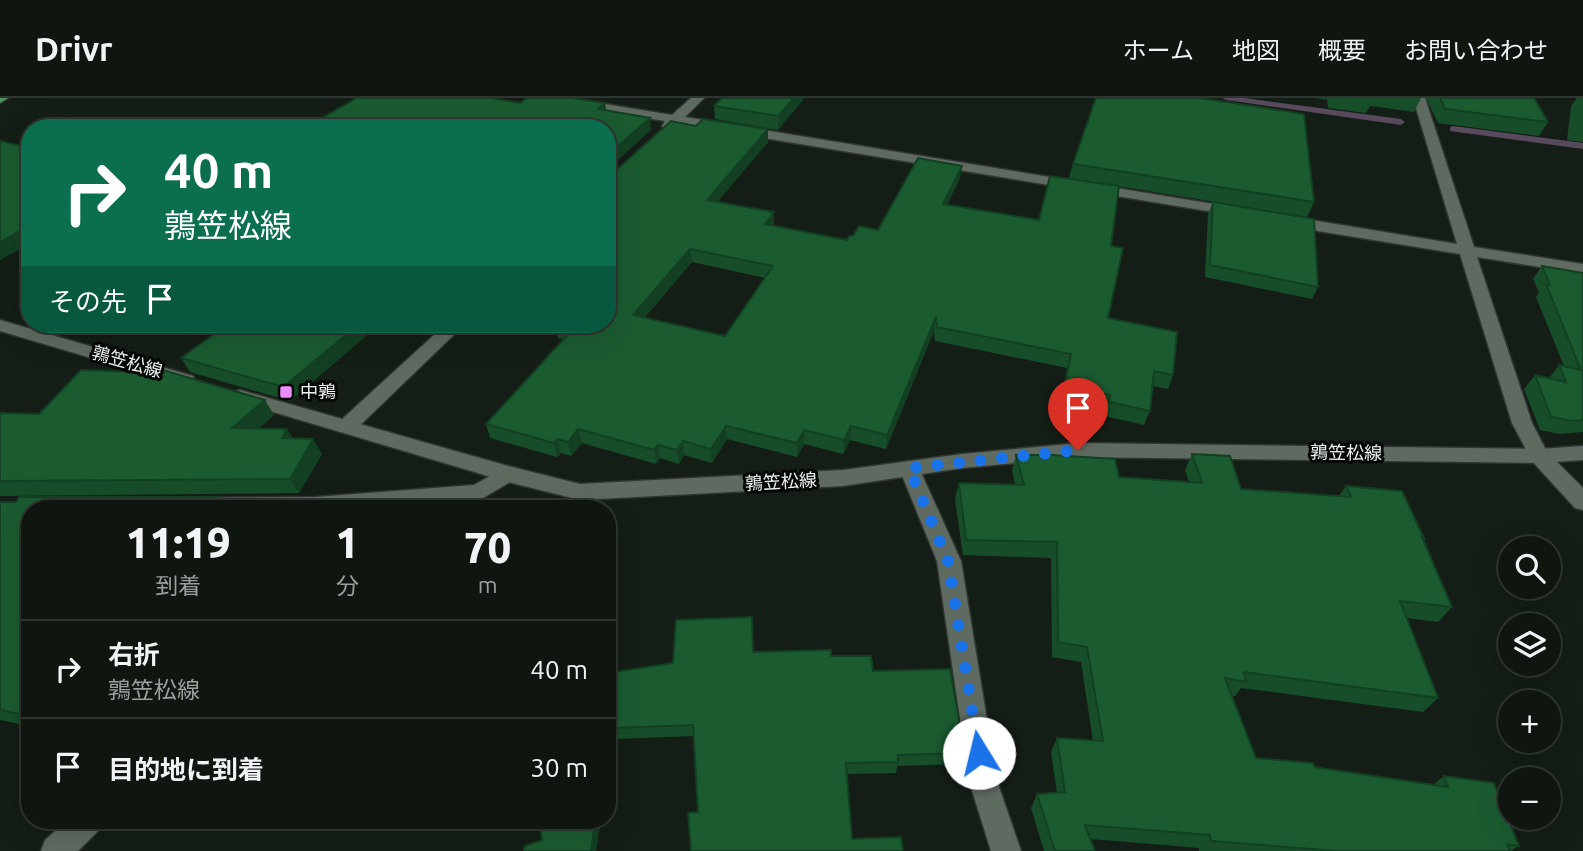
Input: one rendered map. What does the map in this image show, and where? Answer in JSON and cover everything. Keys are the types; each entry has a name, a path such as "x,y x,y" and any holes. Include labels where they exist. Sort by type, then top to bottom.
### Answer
{"street":[{"path":"546,98 1247,214"},
{"path":"656,137 698,98"},
{"path":"1419,98 1522,423 1539,456 1583,502"},
{"path":"1275,218 1583,269"},
{"name":"鶉笠松線","path":"0,325 21,331"},
{"name":"鶉笠松線","path":"27,333 199,384"},
{"path":"345,426 446,333"},
{"name":"鶉笠松線","path":"226,391 508,474 580,492 844,478 909,468 1078,450 1539,456 1583,453"},
{"path":"909,468 948,561 983,781 1006,851"},
{"path":"396,500 478,493 508,474"},
{"path":"56,851 79,829"}],"building":[{"path":"357,98 491,98 520,103 527,98 572,98 605,103 598,109 650,118 616,148 616,119 320,119"},
{"path":"722,98 794,98 778,116 714,106"},
{"path":"1096,98 1200,98 1304,114 1314,202 1073,164"},
{"path":"1440,98 1534,98 1548,122 1445,109"},
{"path":"703,119 768,129 707,200 774,212 765,224 847,240 859,226 878,230 918,158 962,166 943,204 1039,220 1050,176 1119,186 1111,246 1123,248 1108,318 1177,332 1173,375 1154,371 1150,411 1109,402 1110,395 1065,385 1071,354 937,327 936,317 887,435 851,426 844,440 804,430 797,443 726,426 711,449 683,441 677,450 658,445 654,450 578,429 568,442 557,439 554,443 486,424 569,333 616,333 616,170 671,121 696,126","holes":["690,249 773,266 725,336 633,315"]},
{"path":"0,141 21,146 21,231 0,242"},
{"path":"1213,202 1314,219 1318,287 1210,265"},
{"path":"1542,266 1583,273 1583,420 1551,417 1535,375 1566,382 1559,365 1581,370 1546,284 1550,285"},
{"path":"216,333 348,333 283,387 181,358"},
{"path":"81,370 159,373 163,370 265,400 232,428 287,429 282,438 313,439 290,479 0,481 0,413 39,414"},
{"path":"1192,454 1230,456 1241,489 1351,497 1346,486 1402,491 1452,607 1400,601 1438,698 1244,672 1246,682 1225,678 1256,758 1313,763 1315,767 1448,787 1444,776 1494,783 1498,793 1498,830 1513,830 1519,846 1507,844 1510,851 1337,851 1211,841 1210,835 1085,825 1095,851 1055,851 1037,794 1065,792 1057,738 1103,741 1087,647 1058,642 1057,542 966,540 959,483 1024,485 1016,455 1051,455 1115,459 1119,477 1202,483"},
{"path":"19,497 217,497 214,500 21,500 21,714 0,710 0,502 16,502"},
{"path":"752,617 753,652 831,650 831,656 871,656 873,671 950,669 965,753 898,755 898,762 846,763 852,839 901,837 903,851 691,851 688,813 698,812 693,725 616,728 616,672 673,663 676,620"},
{"path":"540,829 594,829 591,851 524,851 525,846 542,840"}],"waterway":[{"path":"1226,98 1401,122"},
{"path":"1453,129 1583,146"}],"place":[{"name":"中鶉","path":"286,392"}],"route":[{"path":"979,753 948,561 909,468 1078,450"}]}
